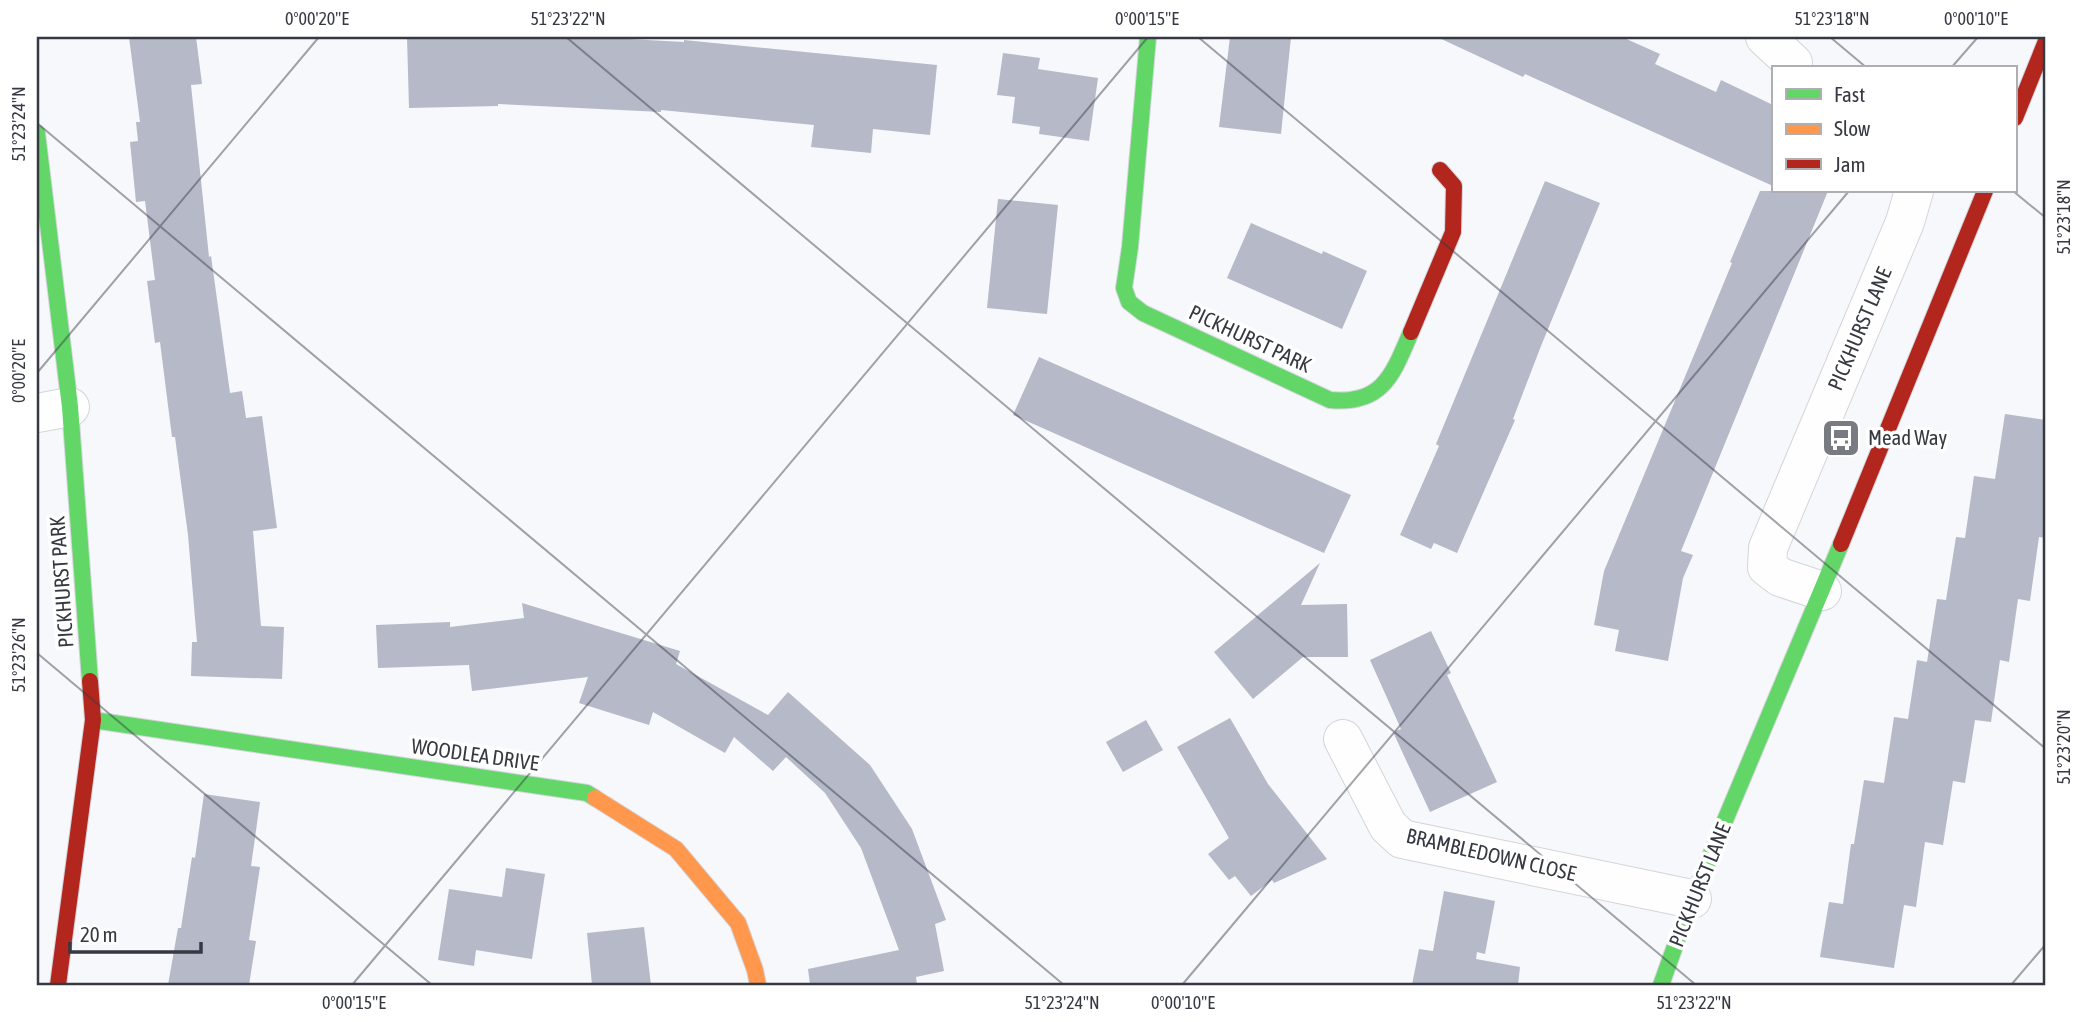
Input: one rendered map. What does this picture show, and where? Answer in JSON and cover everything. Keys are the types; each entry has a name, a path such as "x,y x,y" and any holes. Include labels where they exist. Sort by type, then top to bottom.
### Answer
{"street":[{"name":"PICKHURST PARK","path":"1148,37 1124,288 1129,302 1143,313 1330,400 1348,402 1365,398 1385,386 1394,373 1453,232 1454,186 1440,170"},
{"path":"1765,37 1793,63"},
{"path":"2016,116 2046,41"},
{"name":"PICKHURST PARK","path":"37,133 53,410 93,720 58,985"},
{"name":"PICKHURST LANE","path":"1822,591 1780,577 1767,567 1768,548 1905,222 1914,192"},
{"name":"PICKHURST LANE","path":"1661,985 1692,899 1822,591 1985,192"},
{"name":"WOODLEA DRIVE","path":"93,720 587,793 676,849 738,923 758,985"},
{"name":"BRAMBLEDOWN CLOSE","path":"1343,739 1388,826 1402,839 1692,899"}],"building":[{"path":"129,37 196,37 202,84 191,85 209,257 211,256 230,393 242,391 246,418 262,416 277,528 253,531 261,626 284,627 282,679 191,676 192,642 197,642 188,535 160,342 155,343 147,281 155,280 145,201 136,202 130,142 138,141 136,122 140,122"},
{"path":"407,37 684,40 937,65 930,135 873,129 871,153 811,147 814,125 661,110 498,104 409,108"},
{"path":"1230,37 1291,37 1281,134 1219,127"},
{"path":"1437,37 1622,37 1660,54 1655,64 1716,92 1721,80 1772,105 1772,186 1525,74 1523,77"},
{"path":"1003,53 1040,58 1038,69 1098,78 1089,141 1039,134 1040,127 1012,123 1015,97 997,95"},
{"path":"1545,181 1600,203 1541,346 1513,419 1515,420 1457,553 1434,543 1431,549 1400,535 1439,446 1436,444"},
{"path":"1760,191 1828,192 1681,551 1693,555 1683,578 1668,661 1615,651 1619,630 1594,625 1604,571 1732,263 1730,262"},
{"path":"998,199 1058,205 1047,314 987,308"},
{"path":"1251,223 1367,271 1342,329 1227,278"},
{"path":"1039,357 1351,495 1324,553 1013,415"},
{"path":"2005,414 2046,420 2046,538 2039,537 2030,601 2018,599 2009,662 2000,660 1991,722 1975,720 1965,783 1953,781 1943,845 1925,842 1916,907 1904,905 1894,968 1820,957 1829,902 1843,904 1851,844 1854,844 1864,780 1884,783 1894,717 1908,719 1917,660 1927,662 1937,599 1946,600 1956,537 1965,538 1974,476 1995,479"},
{"path":"1320,563 1301,605 1347,604 1348,657 1303,657 1253,699 1214,652"},
{"path":"522,603 680,651 676,664 768,715 788,692 870,765 912,829 946,920 935,924 944,971 916,977 917,985 810,985 808,969 899,950 861,848 825,793 786,757 773,771 734,737 725,753 653,712 649,725 579,703 588,677 472,691 469,665 378,668 376,625 450,622 450,627 524,618"},
{"path":"1431,631 1451,673 1447,675 1497,782 1430,812 1393,732 1401,729 1370,660"},
{"path":"1230,718 1268,784 1327,859 1274,883 1272,880 1251,896 1235,876 1229,880 1208,854 1229,838 1177,747"},
{"path":"1146,720 1163,750 1123,772 1106,742"},
{"path":"204,794 260,802 251,866 260,867 249,940 256,941 249,985 168,985 178,928 181,928 192,857 195,858"},
{"path":"506,868 545,874 532,959 476,950 474,966 438,960 449,889 502,897"},
{"path":"1444,891 1495,901 1485,954 1477,952 1476,959 1520,967 1518,985 1412,985 1419,949 1433,951"},
{"path":"644,927 651,985 592,985 587,933"}],"traffic: fast":[{"path":"1148,37 1124,288 1129,302 1143,313 1330,400 1362,397 1384,384 1411,332"},
{"path":"37,133 70,407 90,681"},
{"path":"1661,985 1692,899 1841,544"},
{"path":"93,720 587,793 595,798"}],"traffic: slow":[{"path":"595,798 676,849 738,923 758,985"}],"traffic: jam":[{"path":"2016,116 2046,41"},
{"path":"1411,332 1453,232 1454,186 1440,170"},
{"path":"1841,544 1985,192"},
{"path":"58,985 93,720 90,681"}],"place":[{"name":"Mead Way","path":"1841,438"}]}
